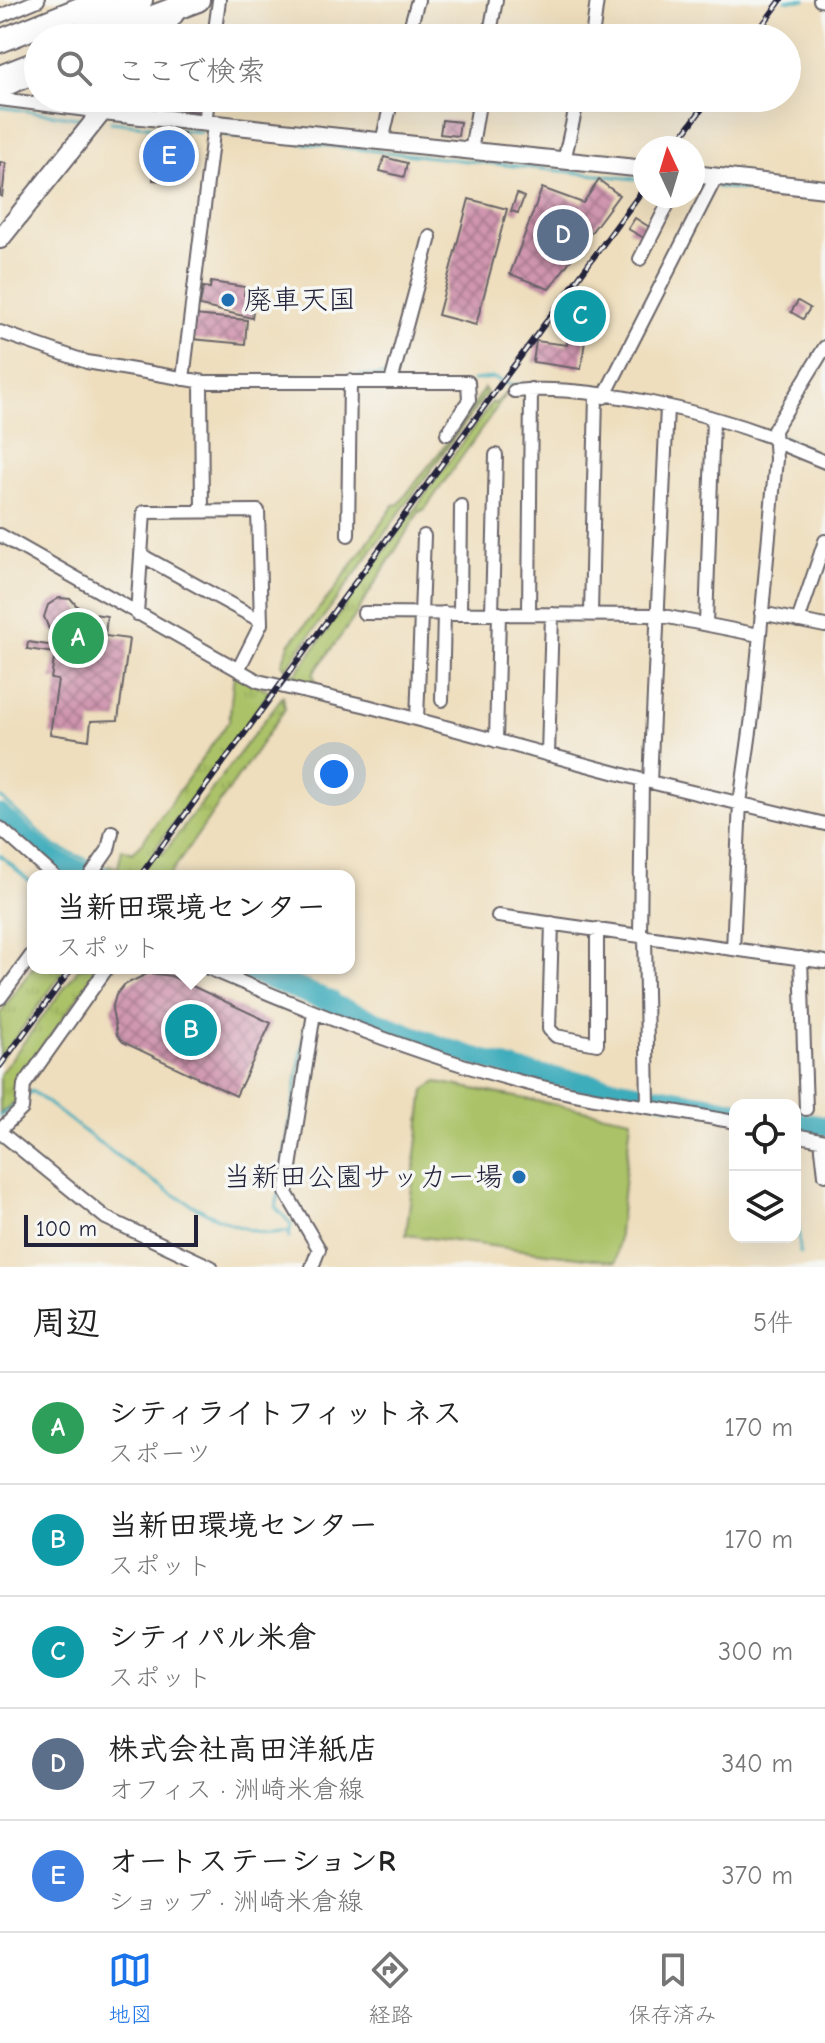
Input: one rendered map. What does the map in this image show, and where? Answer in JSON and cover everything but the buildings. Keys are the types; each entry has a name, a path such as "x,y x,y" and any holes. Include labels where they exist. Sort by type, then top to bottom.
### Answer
{"highway":[{"path":"0,28 68,0"},
{"path":"42,24 102,0"},
{"path":"82,24 141,0"},
{"path":"141,24 181,11"},
{"path":"0,41 24,31"},
{"path":"0,58 24,48"},
{"path":"0,77 24,68"}],"main road":[{"path":"0,239 102,112"},
{"path":"145,112 209,124 633,168"},
{"path":"705,179 713,183 825,189"}],"street":[{"path":"0,16 38,0"},
{"path":"216,24 219,0"},
{"path":"411,24 418,0"},
{"path":"492,24 496,0"},
{"path":"594,24 597,0"},
{"path":"0,92 24,82"},
{"path":"0,99 24,100"},
{"path":"183,375 209,112"},
{"path":"382,142 389,112"},
{"path":"471,151 478,112"},
{"path":"564,161 575,112"},
{"path":"591,614 600,396 713,183"},
{"path":"640,259 666,208"},
{"path":"392,378 430,237"},
{"path":"0,332 87,362 183,375 201,382 392,378 468,382 469,400 447,434"},
{"path":"733,949 740,803 776,459 774,430 825,347"},
{"path":"348,535 350,381"},
{"path":"201,382 202,511"},
{"path":"529,614 531,389"},
{"path":"514,391 573,390 667,407 774,439 825,462"},
{"path":"648,1097 643,936 646,781 658,615 667,407"},
{"path":"706,624 713,420"},
{"path":"496,455 496,741"},
{"path":"460,613 461,506"},
{"path":"137,614 144,512 258,511 261,621 259,633 238,670"},
{"path":"0,535 258,681 825,824"},
{"path":"417,719 424,536"},
{"path":"798,621 825,541"},
{"path":"141,555 261,621"},
{"path":"364,613 658,615 759,635"},
{"path":"442,700 444,613"},
{"path":"761,613 825,626"},
{"path":"548,755 552,614"},
{"path":"0,828 47,870"},
{"path":"94,870 112,832"},
{"path":"498,916 825,962"},
{"path":"552,923 549,1029 556,1036 597,1044 597,929"},
{"path":"801,958 806,1109"},
{"path":"0,998 27,961"},
{"path":"103,974 24,1085 22,1109 0,1131 106,1218 211,1267"},
{"path":"222,974 310,1011 456,1063 522,1082 648,1097 729,1120"},
{"path":"310,1011 286,1193 319,1249 312,1267"},
{"path":"801,1136 823,1140 825,1175"}],"green space":[{"path":"484,388 487,393 287,667 295,675 492,402 495,404 510,389 425,509 419,512 351,622 313,674 319,689 296,683 282,663 290,643 332,593 394,505 399,504 454,433"},
{"path":"234,673 270,691 155,849 163,854 283,696 285,709 173,870 105,870 109,865 118,868 122,849 133,853 141,844 229,721"},
{"path":"28,974 62,974 0,1059 0,1013"},
{"path":"75,974 94,974 16,1086 17,1100 0,1114 0,1074"},
{"name":"当新田公園サッカー場","path":"437,1082 631,1119 616,1262 406,1235 424,1090"}],"waterway":[{"path":"786,0 805,0"},
{"path":"0,107 24,110"},
{"path":"35,112 84,119"},
{"path":"111,122 201,132"},
{"path":"218,134 633,179"},
{"path":"717,187 825,198"},
{"path":"64,348 99,358"},
{"path":"269,376 390,376"},
{"path":"473,380 493,378 511,385 523,384"},
{"path":"778,434 811,450"},
{"path":"0,797 56,847 94,863"},
{"path":"0,814 51,858 78,870"},
{"path":"0,855 27,879"},
{"path":"101,866 109,870"},
{"path":"255,974 449,1049 522,1071 729,1109"},
{"path":"286,974 337,994 339,1007"},
{"path":"289,1237 291,1224 276,1208 308,1011"},
{"path":"28,1094 32,1091 143,1174 207,1213 237,1226 265,1233 289,1232"},
{"path":"0,1116 19,1102"},
{"path":"801,1122 825,1126"},
{"path":"796,1171 800,1253"}],"railway":[{"path":"763,24 781,0"},
{"path":"682,136 700,112"},
{"path":"144,870 633,203"},
{"path":"0,1066 68,974"}],"place":[{"name":"オートステーションR","path":"169,156"},
{"name":"株式会社高田洋紙店","path":"563,235"},
{"name":"廃車天国","path":"228,300"},
{"name":"シティパル米倉","path":"580,316"},
{"name":"シティライトフィットネス","path":"78,638"},
{"name":"当新田環境センター","path":"191,1030"},
{"name":"当新田公園サッカー場","path":"519,1177"}]}
